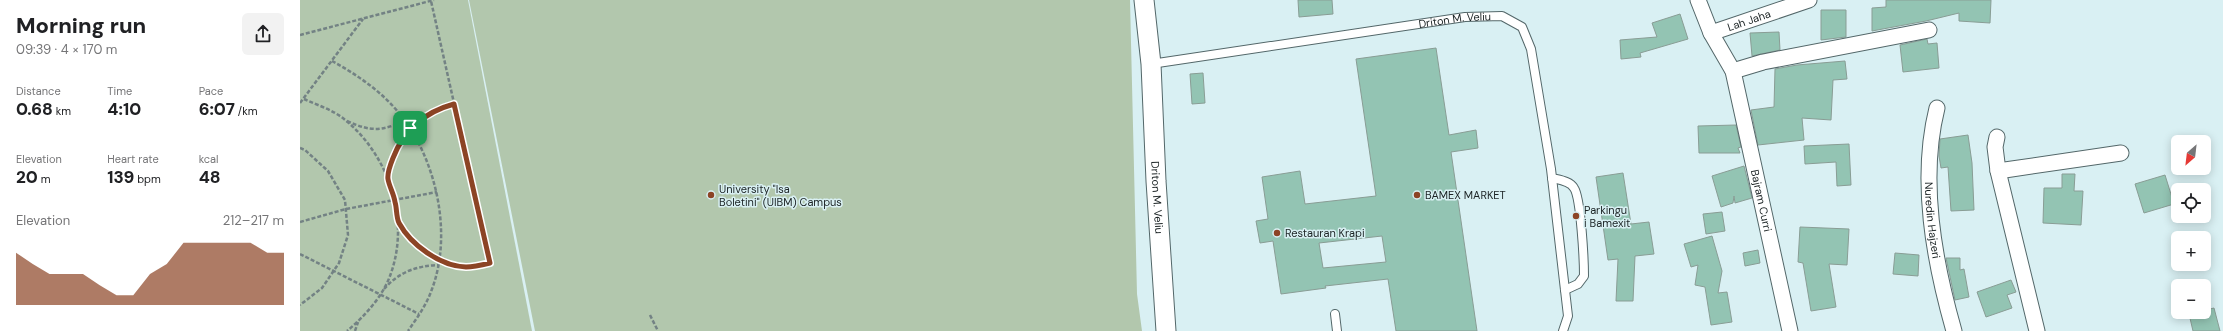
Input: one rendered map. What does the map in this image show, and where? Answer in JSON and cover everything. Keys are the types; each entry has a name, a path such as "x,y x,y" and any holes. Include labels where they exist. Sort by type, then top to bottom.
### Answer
{"street":[{"name":"Driton M. Veliu","path":"1144,0 1151,64 1156,181 1166,331"},
{"name":"Bajram Curri","path":"1698,0 1711,33 1733,70 1790,331"},
{"name":"Lah Jaha","path":"1711,33 1809,0"},
{"path":"1733,70 1763,62 1929,30"},
{"name":"Nuredin Hajzeri","path":"1937,108 1929,158 1931,216 1934,254 1954,331"},
{"path":"1997,137 1995,147 1998,171 2037,331"},
{"path":"1998,171 2121,152"}],"lane":[{"name":"Driton M. Veliu","path":"1151,64 1465,17 1502,16 1522,27 1531,49 1552,178 1568,316 1563,331"},
{"path":"1552,178 1568,182 1575,188 1578,203 1584,276 1578,284 1565,290"},
{"path":"1335,314 1337,331"}],"path":[{"path":"300,35 433,0 454,104 490,263 466,267 452,265 439,259 414,242 398,222"},
{"path":"300,104 363,18"},
{"path":"332,61 355,73 399,112 410,128 430,167 437,192 440,229 439,259 432,288 419,314 408,331"},
{"path":"304,99 325,108 360,127 376,130 405,121"},
{"path":"388,178 397,147 410,128 431,112 454,104"},
{"path":"344,119 373,151 388,178 395,201 398,222 391,274 380,294"},
{"path":"300,148 306,150 328,171 345,200 348,235 339,263 334,271 322,288 300,305"},
{"path":"300,222 346,209 437,192"},
{"path":"300,254 419,314"},
{"path":"347,331 358,322 380,294 406,271 420,267 438,265"},
{"path":"650,315 658,331"},
{"path":"355,331 358,322"}],"green space":[{"path":"300,0 468,0 532,331 300,331"},
{"name":"University \"Isa Boletini\" (UIBM) Campus","path":"469,0 1130,0 1137,294 1142,331 535,331"}],"building":[{"path":"1298,0 1332,0 1333,14 1299,17"},
{"path":"1886,0 1991,0 1990,23 1959,21 1959,13 1872,31 1872,8 1886,7"},
{"path":"1821,10 1846,10 1846,37 1821,40"},
{"path":"1680,14 1688,39 1640,53 1641,57 1621,59 1620,40 1657,37 1652,23"},
{"path":"1779,32 1780,50 1752,56 1750,33"},
{"path":"1927,39 1928,44 1937,43 1939,68 1903,72 1900,45"},
{"name":"BAMEX MARKET","path":"1436,48 1449,135 1476,130 1478,148 1451,152 1477,331 1396,331 1388,279 1325,286 1326,288 1281,294 1273,241 1260,243 1256,221 1268,219 1262,177 1300,171 1305,204 1376,196 1356,59","holes":["1382,236 1386,262 1323,268 1319,243"]},
{"path":"1845,61 1847,79 1833,80 1831,120 1802,118 1804,140 1758,145 1751,110 1774,107 1775,69 1797,65"},
{"path":"1203,73 1205,103 1192,104 1190,74"},
{"path":"1736,125 1741,147 1738,148 1740,153 1699,153 1698,126"},
{"path":"1968,135 1972,163 1974,210 1951,211 1948,167 1941,168 1939,156 1940,139"},
{"path":"1849,144 1851,185 1837,186 1836,162 1805,164 1804,146"},
{"path":"1744,166 1752,198 1735,203 1734,196 1733,203 1721,207 1712,176"},
{"path":"1623,173 1631,224 1649,222 1654,254 1635,256 1633,301 1616,301 1618,259 1608,260 1596,177"},
{"path":"2062,174 2075,174 2074,191 2083,191 2081,225 2043,223 2044,188 2062,188"},
{"path":"2165,175 2171,194 2171,205 2144,213 2135,184"},
{"path":"1722,212 1725,231 1706,234 1703,214"},
{"path":"1800,227 1849,229 1847,265 1829,264 1836,307 1811,311 1803,263 1798,262"},
{"path":"1712,236 1722,271 1718,293 1727,292 1732,322 1711,325 1705,287 1695,285 1698,265 1691,267 1684,244"},
{"path":"1758,250 1760,263 1745,266 1743,253"},
{"path":"1895,253 1919,255 1918,276 1893,274"},
{"path":"1946,258 1960,258 1960,270 1964,269 1969,297 1955,300"},
{"path":"2011,280 2016,292 2007,295 2012,308 1986,317 1977,292"},
{"path":"2214,308 2220,331 2193,331 2190,319 2211,319 2211,309"}],"place":[{"name":"University \"Isa Boletini\" (UIBM) Campus","path":"711,195"},
{"name":"BAMEX MARKET","path":"1417,195"},
{"name":"Parkingu i Bamexit","path":"1576,216"},
{"name":"Restauran Krapi","path":"1277,233"}],"route":[{"path":"454,104 490,263 466,267 452,265 424,251 414,242 398,222 395,201 388,178 397,147 403,136 410,128 431,112 454,104"}]}
